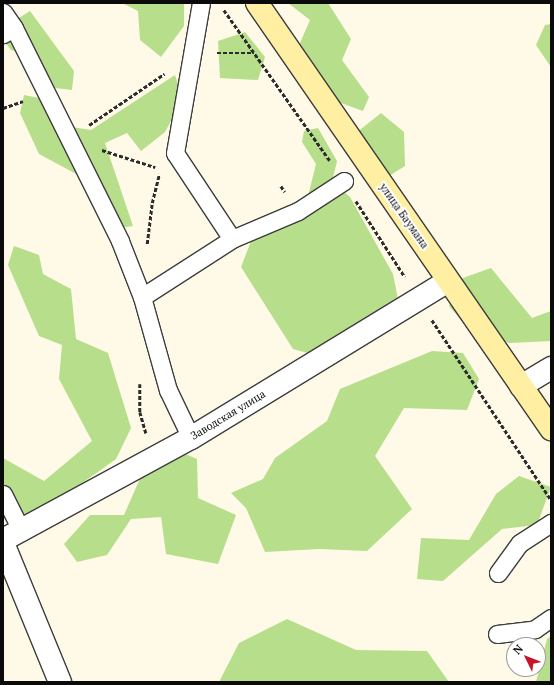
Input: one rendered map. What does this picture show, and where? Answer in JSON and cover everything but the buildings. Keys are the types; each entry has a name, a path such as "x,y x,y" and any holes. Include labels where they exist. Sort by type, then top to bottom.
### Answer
{"street":[{"name":"улица Баумана","path":"257,3 551,429"},
{"name":"Заводская улица","path":"12,536 191,438 448,281"},
{"path":"522,386 551,368"},
{"path":"3,543 60,682"}],"lane":[{"path":"201,3 175,153 232,239"},
{"path":"3,12 8,31 69,140 120,241 142,297 168,390 191,438"},
{"path":"142,297 232,239 298,211 344,181"},
{"path":"3,494 12,536"},
{"path":"498,573 520,543 551,523"},
{"path":"497,634 535,629 551,618"}],"path":[{"path":"219,3 344,181 418,299 551,500"},
{"path":"69,140 193,53 254,53"},
{"path":"69,140 161,169"}],"green space":[{"path":"122,3 184,3 184,26 161,57 140,40 138,11"},
{"path":"288,3 328,3 351,39 342,60 369,97 363,111 330,99 297,50 310,20"},
{"path":"30,11 74,71 72,90 55,88 35,56 11,50 3,40 3,28"},
{"path":"551,24 551,67 536,45 545,25"},
{"path":"245,32 265,57 258,80 220,78 218,41"},
{"path":"175,75 183,99 165,132 141,151 127,133 105,143 133,226 119,228 95,169 78,175 39,154 20,113 24,95 44,99 59,125 91,130"},
{"path":"381,113 404,132 405,166 389,176 356,133"},
{"path":"318,128 337,161 332,182 350,197 393,274 399,304 315,355 293,349 241,267 253,236 304,212 316,164 302,142 304,131"},
{"path":"14,246 39,255 43,274 71,289 76,339 108,353 131,428 116,459 29,521 3,519 3,458 44,481 92,441 59,379 62,345 39,336 8,265"},
{"path":"491,268 532,318 551,311 551,341 510,343 474,335 449,306 460,279"},
{"path":"432,351 463,353 479,379 467,410 404,408 375,456 412,509 367,551 319,549 265,552 246,508 231,493 263,479 275,458 327,421 340,389"},
{"path":"178,451 197,459 198,498 236,515 218,564 166,554 161,517 131,519 107,555 77,562 64,544 90,515 124,515 142,474"},
{"path":"519,476 551,487 537,525 502,529 443,581 417,579 421,538 469,540 496,494"},
{"path":"287,619 356,650 427,651 449,682 219,682 239,643"},
{"path":"551,636 551,682 536,682 537,677 546,677 547,639"}]}
